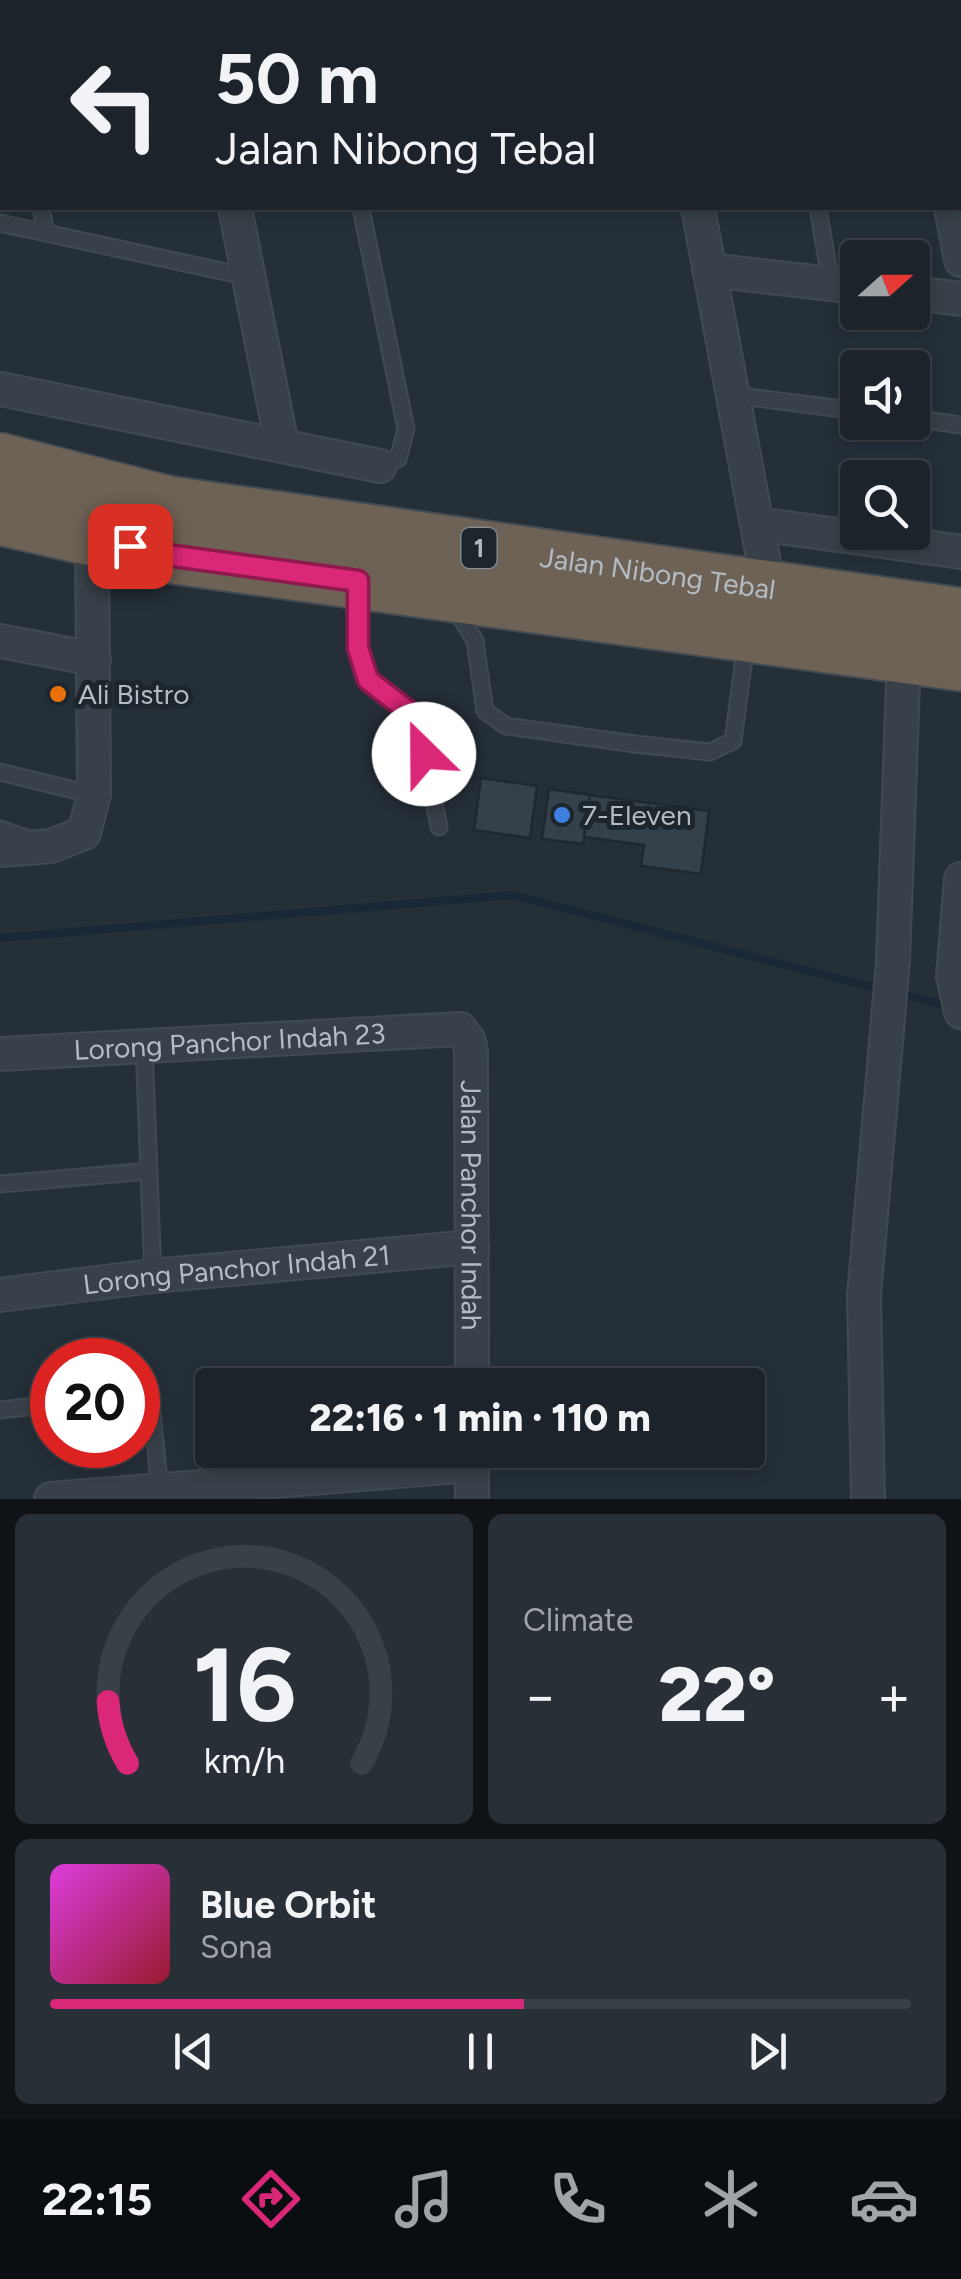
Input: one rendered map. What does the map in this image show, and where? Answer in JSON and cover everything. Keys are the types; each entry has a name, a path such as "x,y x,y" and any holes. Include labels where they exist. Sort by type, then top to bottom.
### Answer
{"highway":[{"name":"Jalan Nibong Tebal","path":"0,462 168,504 758,612 904,656 961,663"},
{"name":"Jalan Nibong Tebal","path":"0,517 167,555 446,593 758,612 961,616"}],"street":[{"path":"235,210 282,446"},
{"path":"698,210 756,524 758,612"},
{"path":"951,210 961,260"},
{"path":"709,270 840,286"},
{"path":"930,295 961,298"},
{"path":"0,389 380,466"},
{"path":"756,524 961,552"},
{"path":"0,850 51,846 84,834 94,795 92,538"},
{"path":"0,640 94,658"},
{"path":"868,1499 864,1295 894,962 904,656"},
{"path":"961,879 953,976 961,1012"},
{"name":"Lorong Panchor Indah 23","path":"0,1054 460,1029"},
{"name":"Jalan Panchor Indah","path":"460,1029 471,1051 472,1368"},
{"name":"Lorong Panchor Indah 21","path":"0,1296 153,1276 472,1247"},
{"path":"50,1499 374,1468"},
{"path":"472,1468 472,1499"}],"lane":[{"path":"41,210 46,233"},
{"path":"360,210 406,428 398,459 380,466"},
{"path":"819,210 840,274"},
{"path":"0,222 248,278"},
{"path":"732,395 840,409"},
{"path":"930,420 961,424"},
{"path":"358,581 358,648 368,680 417,718 439,826"},
{"path":"446,593 474,642 485,711 506,726 710,752 733,741 758,612"},
{"path":"0,772 94,795"},
{"path":"0,829 51,846"},
{"path":"144,1045 153,1276"},
{"path":"0,1184 150,1170"},
{"path":"0,1410 30,1407"},
{"path":"158,1468 160,1490"}],"building":[{"path":"481,778 537,786 530,838 474,830"},
{"path":"549,789 590,795 583,844 542,839"},
{"path":"590,795 709,811 701,874 641,866 644,845 584,837"}],"waterway":[{"path":"0,938 513,895 884,990"},
{"path":"898,993 952,1007"}],"place":[{"name":"Ali Bistro","path":"58,694"},
{"name":"7-Eleven","path":"562,815"}],"route":[{"path":"130,546 167,555 358,581 358,648 368,680 417,718 424,754"}]}
